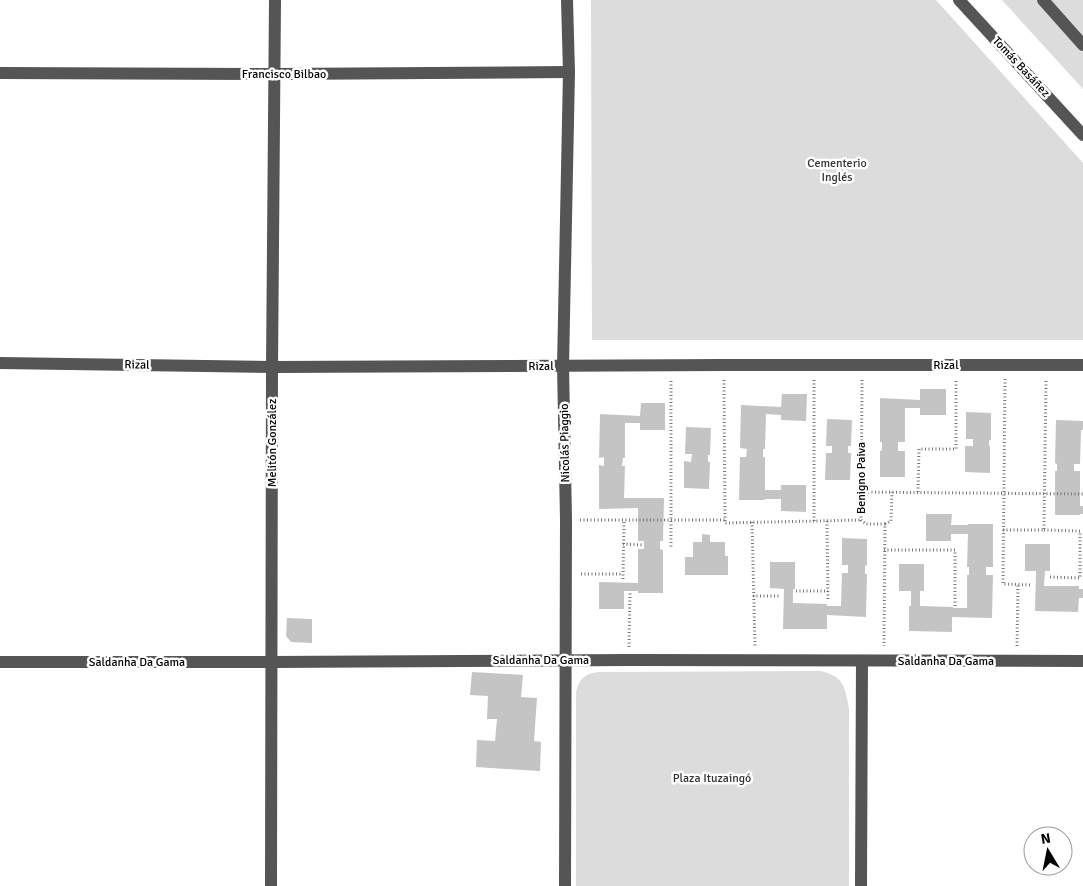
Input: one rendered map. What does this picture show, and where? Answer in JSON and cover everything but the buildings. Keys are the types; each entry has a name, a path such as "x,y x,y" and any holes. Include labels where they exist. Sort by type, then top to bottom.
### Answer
{"street":[{"name":"Melitón González","path":"271,886 275,0"},
{"name":"Nicolás Piaggio","path":"565,886 566,519 563,366 569,72 567,0"},
{"name":"Tomás Basáñez","path":"959,0 1083,135"},
{"path":"1043,0 1083,45"},
{"name":"Francisco Bilbao","path":"0,73 569,72"},
{"name":"Rizal","path":"0,363 272,367 724,364 1083,365"},
{"path":"861,886 862,661"},
{"name":"Saldanha Da Gama","path":"0,662 1083,661"}],"path":[{"path":"724,364 725,520"},
{"name":"Benigno Paiva","path":"862,364 862,520 866,524 885,524"},
{"path":"671,365 671,548"},
{"path":"814,365 814,521"},
{"path":"918,492 919,449 956,449 956,365"},
{"path":"1005,365 1003,584 1031,585"},
{"path":"1044,530 1046,365"},
{"path":"861,492 1083,494"},
{"path":"883,661 885,524 892,521 892,492"},
{"path":"566,519 725,520 725,523 862,520"},
{"path":"623,579 624,520"},
{"path":"827,521 828,601"},
{"path":"752,522 755,660"},
{"path":"1003,530 1080,531 1080,578 1048,577"},
{"path":"624,544 644,545"},
{"path":"884,550 955,550 955,606"},
{"path":"566,574 623,574"},
{"path":"1017,661 1018,584"},
{"path":"628,660 630,591"},
{"path":"796,591 828,591"},
{"path":"753,596 781,596"}],"green space":[{"name":"Cementerio Inglés","path":"591,0 936,0 1083,163 1083,340 592,340"},
{"path":"1002,0 1083,0 1083,89"},
{"name":"Plaza Ituzaingó","path":"820,671 839,679 846,694 849,709 849,886 576,886 576,693 584,677 601,672"}]}
